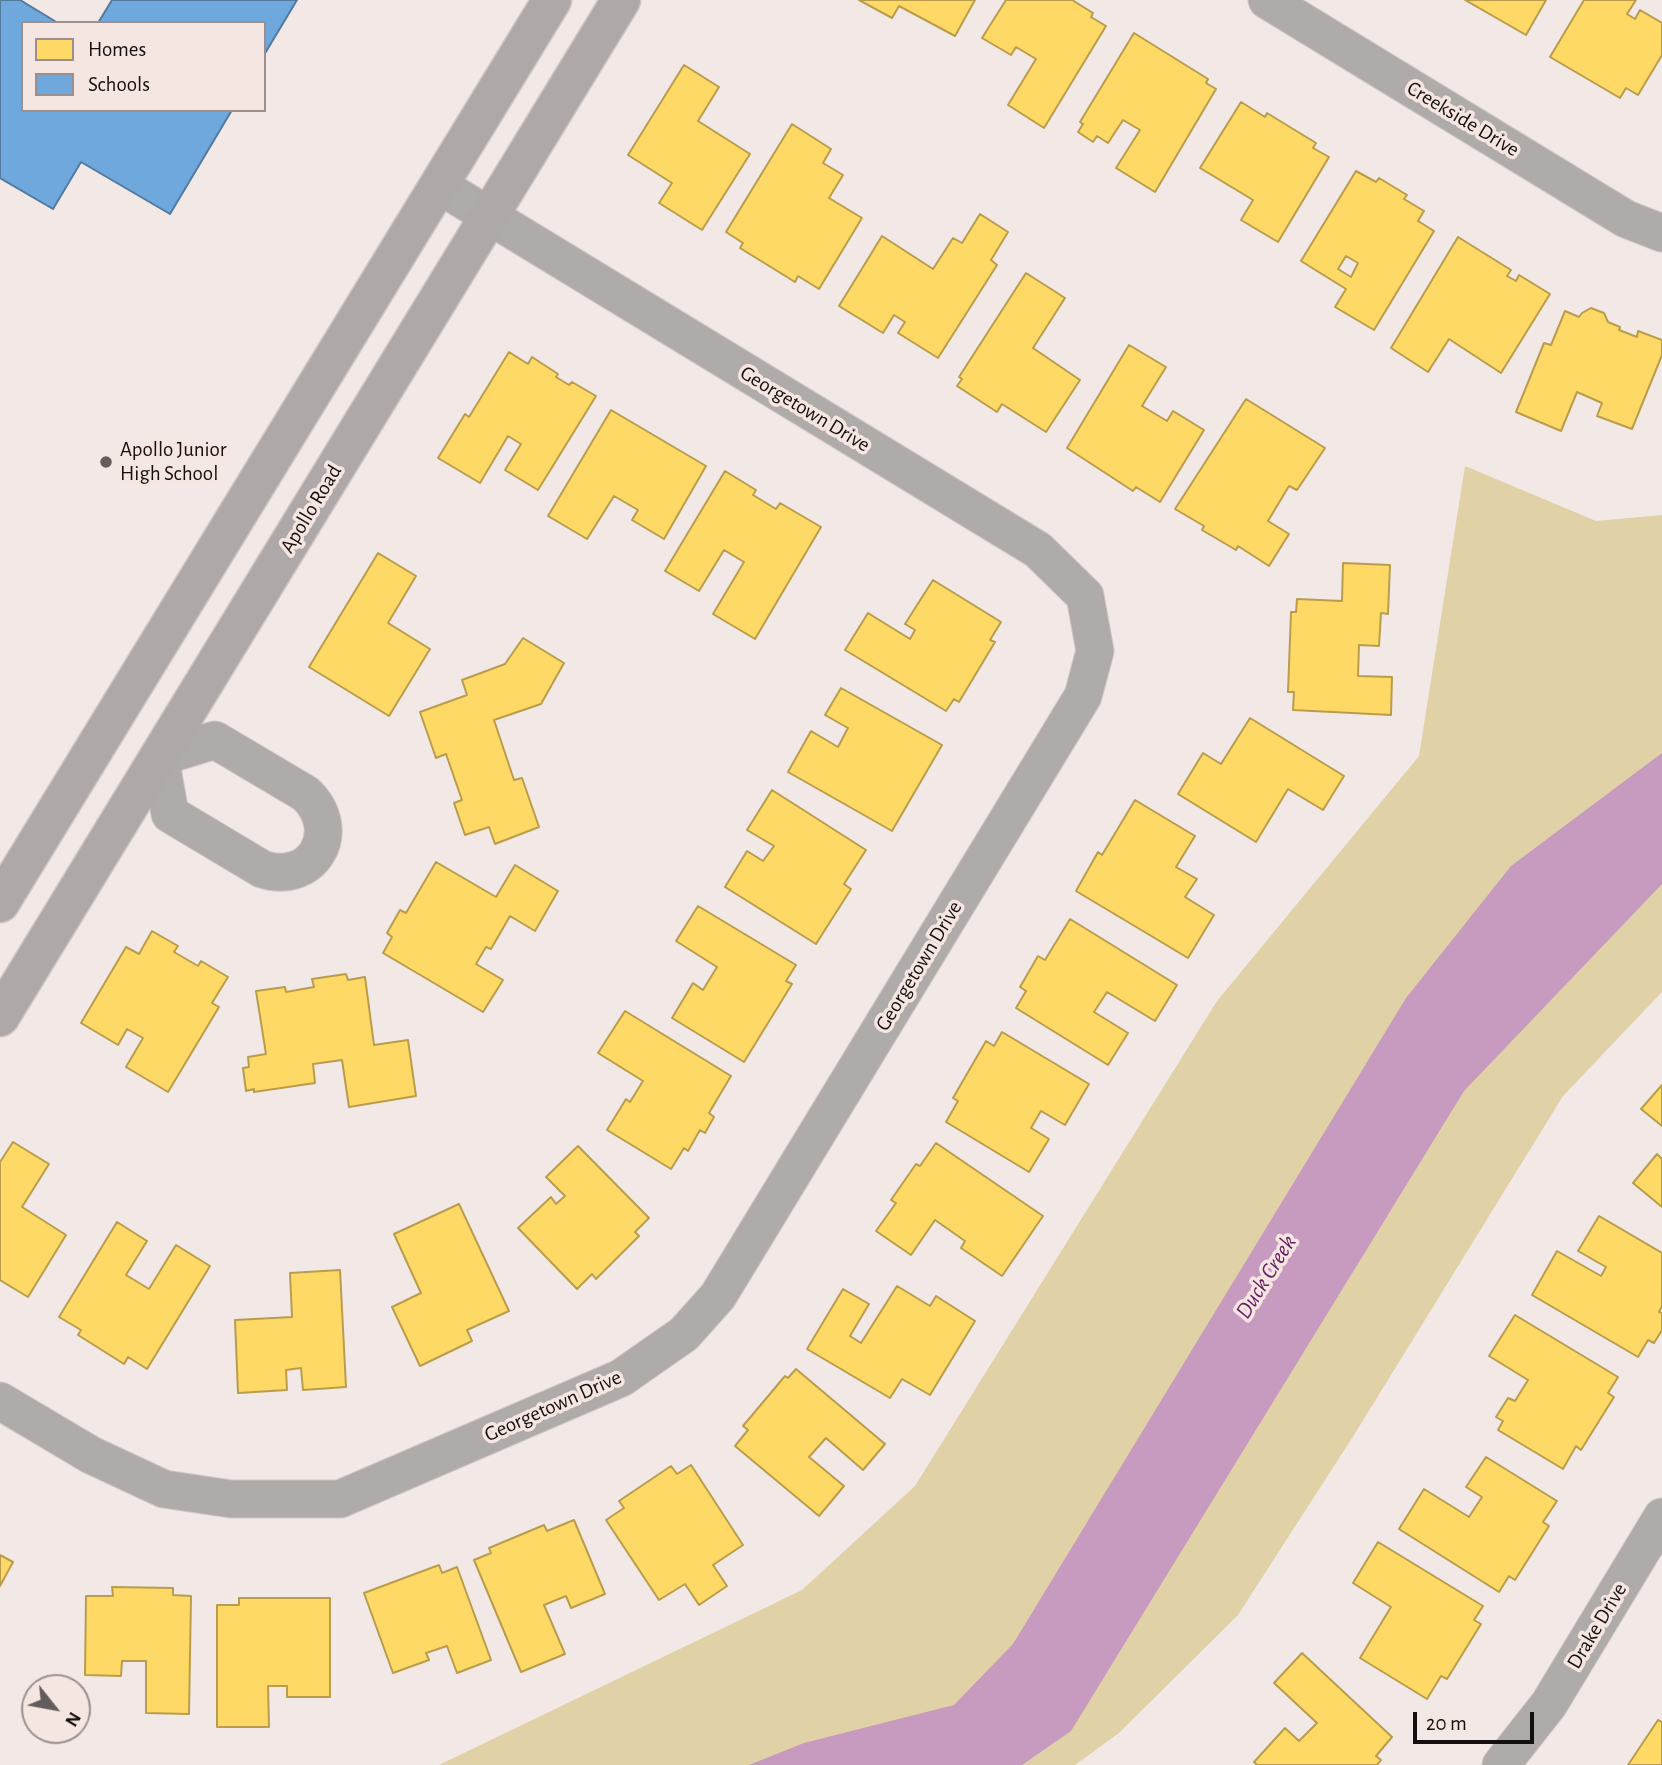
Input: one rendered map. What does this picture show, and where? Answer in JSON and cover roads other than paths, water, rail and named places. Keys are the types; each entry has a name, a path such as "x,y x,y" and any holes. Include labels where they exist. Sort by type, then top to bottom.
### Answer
{"street":[{"path":"0,903 552,0"},
{"name":"Apollo Road","path":"0,1017 621,0"},
{"name":"Creekside Drive","path":"1267,0 1626,219 1662,233"},
{"name":"Georgetown Drive","path":"0,1401 90,1455 164,1489 231,1499 340,1499 621,1378 684,1334 718,1296 1083,696 1095,651 1085,596 1038,550 440,186"},
{"path":"107,727 160,757"},
{"name":"Drake Drive","path":"1501,1765 1549,1704 1662,1517"}],"water":[{"name":"Duck Creek","path":"1662,753 1662,884 1464,1091 1071,1731 1022,1765 749,1765 804,1743 954,1705 1013,1644 1406,998 1511,866"}],"place":[{"name":"Apollo Junior High School","path":"106,462"}]}
